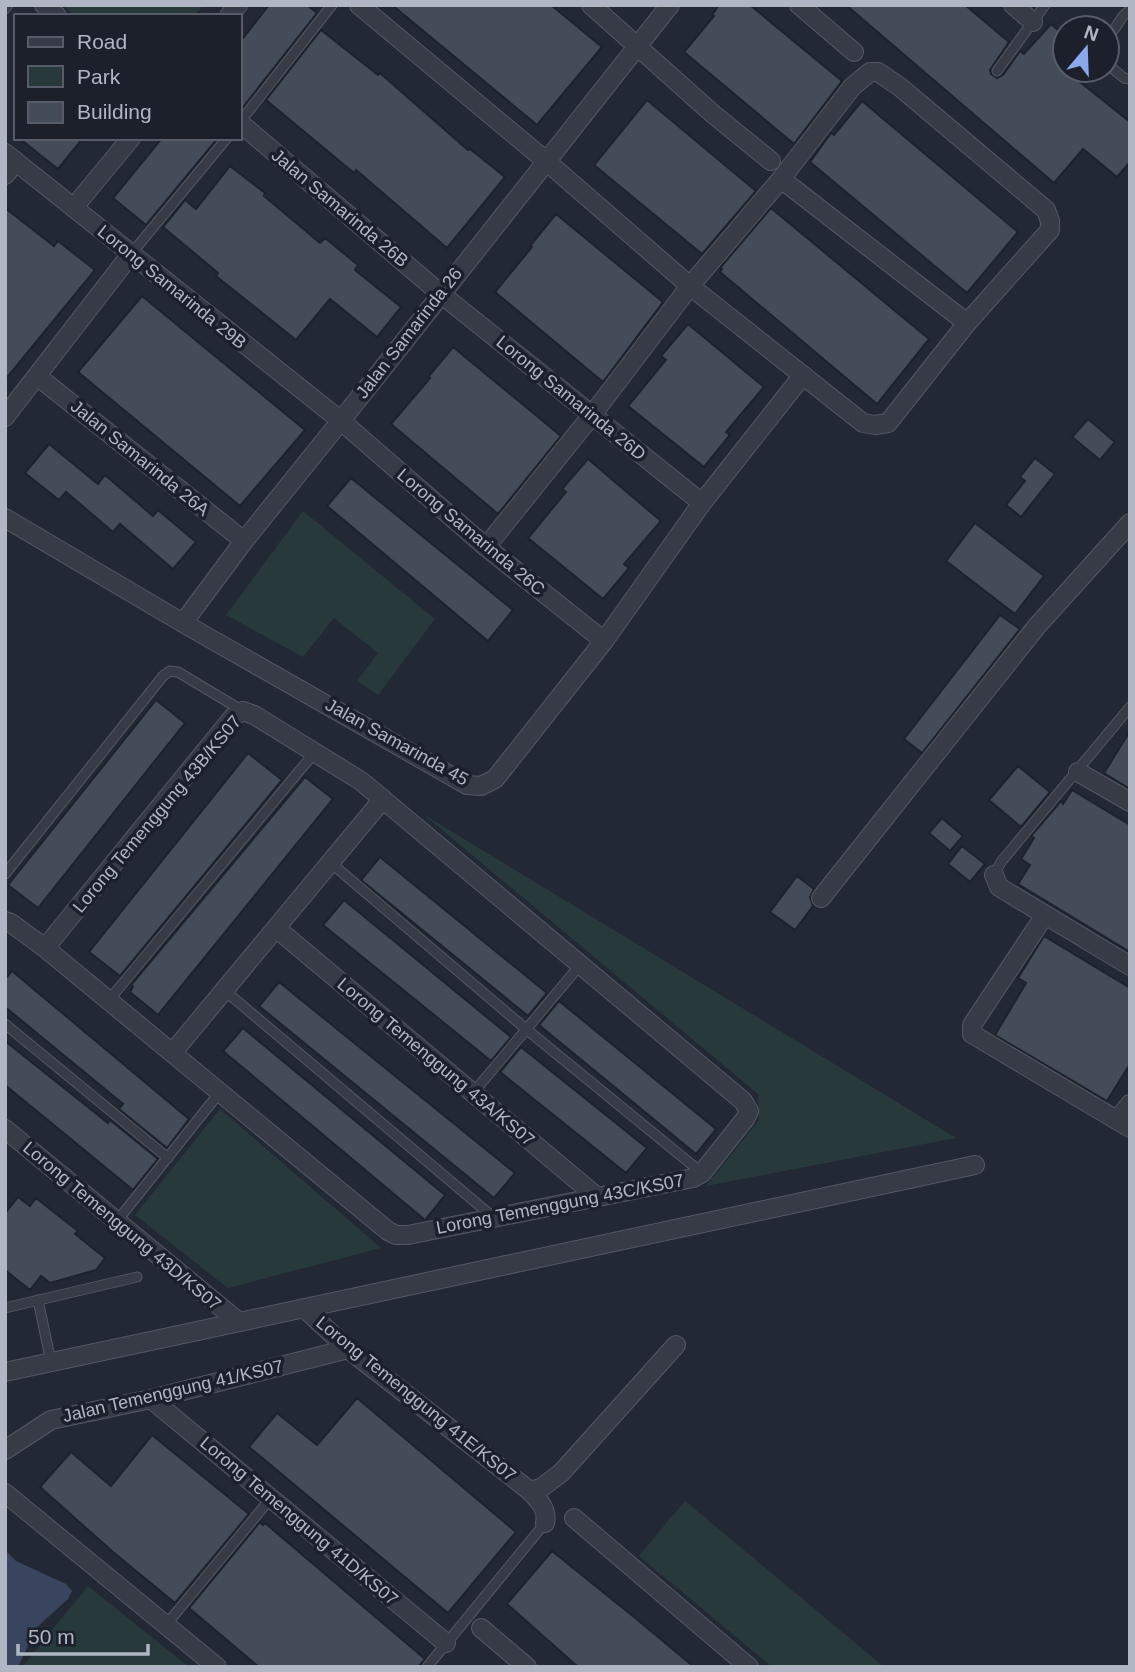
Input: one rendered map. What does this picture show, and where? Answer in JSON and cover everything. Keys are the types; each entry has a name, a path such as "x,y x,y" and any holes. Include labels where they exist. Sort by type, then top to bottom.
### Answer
{"street":[{"path":"359,5 690,286 863,423 888,423 967,323 1049,230 1050,221 1046,210 900,87 878,72 870,72 852,87 781,179 690,286 592,415 486,547"},
{"path":"591,5 713,114 771,161"},
{"name":"Jalan Samarinda 26","path":"183,623 244,541 670,5"},
{"path":"799,5 854,52"},
{"path":"1013,5 1034,22"},
{"name":"Jalan Samarinda 26B","path":"242,125 441,294"},
{"path":"74,207 129,140"},
{"name":"Lorong Samarinda 29B","path":"9,163 74,207 340,420"},
{"path":"781,179 967,323"},
{"path":"5,417 131,254"},
{"name":"Lorong Samarinda 26D","path":"441,294 702,503"},
{"name":"Jalan Samarinda 45","path":"5,518 467,785 481,786 495,779 604,641 702,503 803,374"},
{"name":"Jalan Samarinda 26A","path":"37,376 244,541"},
{"name":"Lorong Samarinda 26C","path":"340,420 486,547 604,641"},
{"path":"821,898 1037,626 1130,523"},
{"name":"Lorong Temenggung 43B/KS07","path":"45,948 233,717 243,711 315,752 361,781 383,799"},
{"path":"1078,772 1130,802"},
{"path":"173,1052 383,799"},
{"name":"Lorong Temenggung 43C/KS07","path":"5,921 45,948 396,1235 693,1178 702,1173 745,1119 749,1111 743,1101 383,799"},
{"path":"995,875 999,887 1130,966"},
{"path":"1045,915 972,1025 972,1034 1123,1124 1130,1104"},
{"name":"Lorong Temenggung 43A/KS07","path":"276,928 596,1196"},
{"name":"Lorong Temenggung 43D/KS07","path":"8,1138 117,1221 239,1322"},
{"path":"5,1372 975,1166"},
{"name":"Lorong Temenggung 41E/KS07","path":"304,1308 348,1349 530,1491 541,1488 561,1473 676,1345"},
{"name":"Jalan Temenggung 41/KS07","path":"5,1450 51,1420 151,1399 348,1349"},
{"name":"Lorong Temenggung 41D/KS07","path":"151,1399 446,1643"},
{"path":"530,1491 542,1504 547,1516 545,1523"},
{"path":"5,1493 217,1667"},
{"path":"574,1518 749,1667"},
{"path":"481,1628 527,1667"}],"lane":[{"path":"242,120 332,5"},
{"path":"997,71 1045,5"},
{"path":"131,254 225,140"},
{"path":"5,874 163,676 170,671 178,672 243,711"},
{"path":"995,875 1001,862 1130,707"},
{"path":"109,1000 315,752"},
{"path":"331,863 526,1029 702,1173"},
{"path":"473,1093 580,965"},
{"path":"224,990 493,1217"},
{"path":"5,1024 168,1158"},
{"path":"117,1221 220,1092"},
{"path":"5,1308 137,1277"},
{"path":"38,1300 51,1362"},
{"path":"166,1625 271,1498"},
{"path":"427,1667 545,1523"}],"green space":[{"path":"63,5 203,5 196,14 73,14"},
{"path":"303,511 435,619 378,695 357,681 378,653 334,618 303,657 226,615"},
{"path":"423,814 956,1138 706,1186 759,1120 758,1094"},
{"path":"220,1109 381,1248 228,1288 135,1215"},
{"path":"685,1501 884,1667 772,1667 639,1556"},
{"path":"88,1586 189,1667 22,1667"}],"water":[{"path":"5,1550 16,1561 66,1584 72,1591 68,1599 37,1627 18,1667 5,1667"}],"building":[{"path":"269,5 307,5 317,13 242,108 242,39"},
{"path":"392,5 551,5 602,47 537,125"},
{"path":"719,5 750,5 842,81 794,144 684,52 714,16 712,15"},
{"path":"846,5 965,5 1009,42 990,70 997,78 1003,75 1020,51 1024,54 1051,24 1051,84 1082,84 1130,122 1130,162 1117,177 1083,149 1054,183"},
{"path":"321,30 378,75 380,73 468,150 505,177 447,248 356,170 354,173 266,100"},
{"path":"647,100 756,191 702,254 594,165"},
{"path":"862,101 1018,232 967,293 810,162 831,133 834,135"},
{"path":"22,140 81,140 58,169"},
{"path":"160,140 216,140 146,225 113,198"},
{"path":"230,166 265,193 264,196 320,243 325,238 358,265 355,270 401,307 377,337 330,299 296,340 216,276 218,273 163,227 185,200 196,209"},
{"path":"5,208 54,246 58,241 95,270 5,380"},
{"path":"771,208 929,339 877,404 720,272 720,268"},
{"path":"556,214 663,302 603,382 495,292"},
{"path":"142,296 305,430 240,506 78,372"},
{"path":"688,324 764,387 726,432 730,435 704,467 628,406 666,360 661,356"},
{"path":"453,347 561,436 498,514 391,424"},
{"path":"1088,419 1115,442 1100,460 1072,437"},
{"path":"49,444 98,484 105,475 153,516 158,510 196,542 173,569 120,524 113,532 66,492 59,500 25,473"},
{"path":"1035,458 1055,474 1021,517 1006,505 1025,481 1020,477"},
{"path":"588,459 661,521 624,564 629,568 603,599 528,538 566,492 562,489"},
{"path":"351,478 513,610 488,641 327,506"},
{"path":"975,523 1044,576 1015,614 946,561"},
{"path":"1000,615 1020,629 922,753 904,739"},
{"path":"156,700 185,723 38,908 8,885"},
{"path":"1130,731 1130,789 1104,773"},
{"path":"248,753 282,780 120,976 89,952"},
{"path":"1018,766 1050,792 1021,827 989,800"},
{"path":"305,777 333,799 158,1015 130,992 133,987 131,985"},
{"path":"1072,790 1130,825 1130,952 1018,884 1030,865 1021,859 1034,838 1031,836 1061,801 1063,804"},
{"path":"942,818 963,836 950,851 929,833"},
{"path":"962,846 985,864 970,882 948,864"},
{"path":"380,857 547,993 528,1016 361,880"},
{"path":"797,876 814,889 810,897 813,906 795,930 770,912"},
{"path":"344,900 511,1037 491,1061 323,925"},
{"path":"1044,936 1130,988 1130,1064 1107,1101 995,1035 1026,983 1018,978"},
{"path":"12,971 189,1119 167,1148 119,1109 123,1104 5,1007 5,979"},
{"path":"279,982 515,1173 494,1198 259,1006"},
{"path":"559,1001 716,1129 696,1154 539,1025"},
{"path":"243,1028 445,1195 425,1220 223,1051"},
{"path":"5,1041 158,1159 133,1190 5,1085"},
{"path":"521,1047 647,1148 626,1173 500,1072"},
{"path":"18,1197 30,1206 36,1198 78,1231 75,1234 105,1258 96,1270 50,1283 41,1276 30,1290 5,1270 5,1213"},
{"path":"357,1398 516,1532 448,1613 249,1447 277,1413 317,1445"},
{"path":"152,1435 249,1514 175,1603 40,1487 71,1452 111,1486"},
{"path":"260,1522 263,1525 265,1523 425,1659 418,1667 259,1667 189,1608"},
{"path":"552,1551 694,1667 578,1667 507,1604"}]}
